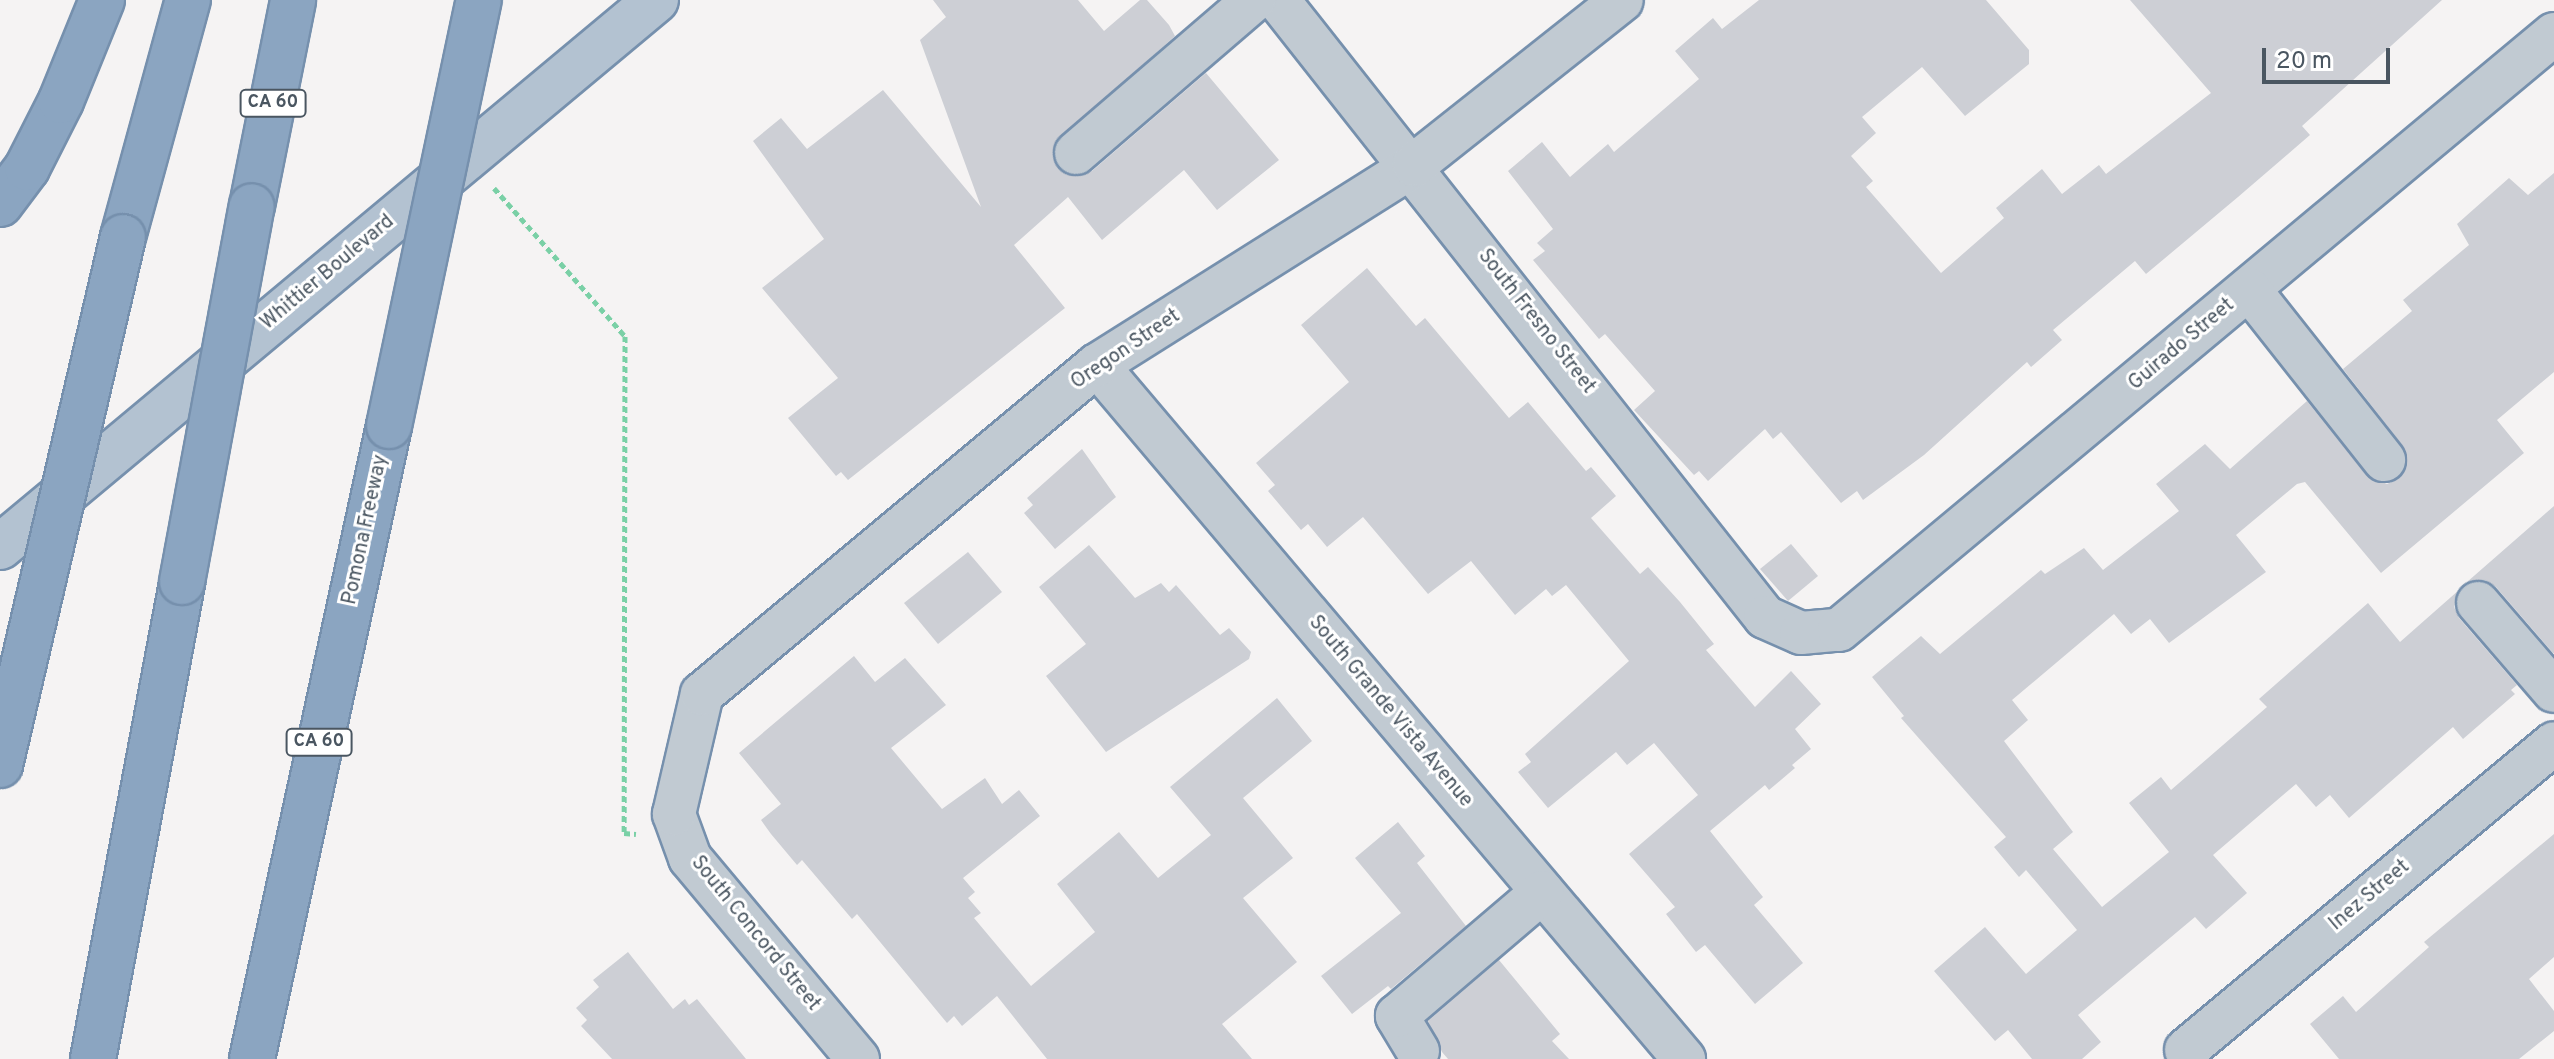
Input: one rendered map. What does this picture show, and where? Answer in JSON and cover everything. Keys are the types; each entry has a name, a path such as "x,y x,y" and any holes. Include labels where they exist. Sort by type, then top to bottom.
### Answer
{"highway":[{"path":"0,204 27,168 61,101 102,0"},
{"path":"0,765 123,237 188,0"},
{"name":"CA 60","path":"93,1059 293,0"},
{"name":"Pomona Freeway","path":"252,1059 479,0"}],"main road":[{"name":"Whittier Boulevard","path":"0,547 656,0"}],"street":[{"path":"1076,153 1254,0"},
{"name":"South Fresno Street","path":"1278,0 1414,165 1765,617 1801,633"},
{"name":"Oregon Street","path":"684,752 702,694 1097,365 1414,165 1622,0"},
{"name":"Guirado Street","path":"1801,633 1839,630 2554,34"},
{"path":"2249,289 2384,460"},
{"name":"South Grande Vista Avenue","path":"1097,365 1684,1059"},
{"path":"2478,603 2554,691"},
{"name":"Inez Street","path":"2186,1050 2554,743"},
{"name":"South Concord Street","path":"684,752 674,814 690,858 858,1059"},
{"path":"1418,1051 1397,1016 1542,892"}],"path":[{"path":"466,158 625,336 624,833 682,836"}],"building":[{"path":"933,0 1078,0 1104,31 1140,0 1147,0 1169,25 1175,36 1054,144 1053,158 1067,175 1092,171 1206,73 1279,160 1217,210 1184,170 1102,240 1068,197 1014,245 1065,308 848,480 841,472 836,476 788,418 838,378 762,288 824,239 753,141 781,118 807,149 883,90 981,207 920,40 946,17"},
{"path":"1759,0 1986,0 2029,50 2029,64 1965,116 1922,67 1862,117 1876,133 1851,156 1873,181 1866,187 1941,273 2004,218 1996,208 2042,169 2062,194 2099,165 2106,174 2211,93 2130,0 2442,0 2302,126 2310,135 2146,274 2135,261 2053,330 2062,340 2031,367 2027,362 1924,455 1863,500 1857,491 1841,503 1781,432 1773,439 1765,429 1708,481 1699,471 1694,475 1634,410 1655,391 1605,334 1599,339 1533,260 1545,251 1537,243 1553,229 1508,171 1542,142 1570,177 1608,144 1614,152 1699,79 1675,51 1713,18 1722,29"},
{"path":"2554,173 2554,372 2497,420 2524,453 2381,573 2305,482 2297,484 2236,535 2266,572 2169,643 2150,619 2131,634 2114,614 2012,700 2028,720 2004,741 2073,832 2053,849 2102,907 2169,852 2129,803 2161,777 2171,790 2267,707 2259,699 2368,603 2400,642 2459,590 2454,607 2459,618 2517,685 2511,690 2515,694 2463,739 2453,727 2349,818 2330,795 2316,807 2296,784 2213,855 2247,893 2206,929 2195,917 2078,1015 2101,1042 2082,1059 2032,1059 2008,1030 1995,1041 1934,971 1985,927 2026,974 2077,930 2026,870 2019,877 1994,847 2006,837 1901,718 1904,716 1872,677 1921,636 1940,654 2041,570 2045,574 2084,548 2103,570 2179,511 2156,484 2205,444 2230,469 2307,401 2366,475 2387,484 2398,479 2406,468 2403,446 2343,369 2412,311 2403,300 2469,245 2457,224 2509,178 2528,195"},
{"path":"1367,268 1416,326 1425,318 1509,418 1528,402 1586,471 1591,467 1616,496 1591,518 1640,574 1648,567 1680,602 1714,644 1706,650 1755,707 1791,671 1821,704 1795,729 1811,749 1792,765 1795,768 1769,790 1765,785 1710,831 1763,897 1754,905 1803,963 1755,1004 1705,945 1696,952 1666,914 1675,907 1629,854 1698,795 1654,743 1627,765 1616,752 1548,808 1518,772 1531,762 1525,754 1629,661 1566,585 1552,596 1546,589 1515,615 1471,561 1428,594 1363,517 1327,547 1308,524 1301,530 1268,491 1275,485 1256,463 1349,382 1301,325"},
{"path":"1082,449 1116,497 1055,549 1024,513 1033,505 1027,498"},
{"path":"2554,506 2553,653 2496,587 2485,580 2467,582"},
{"path":"1791,544 1818,576 1788,601 1760,569"},
{"path":"1089,545 1135,598 1161,583 1169,592 1176,585 1220,635 1229,628 1251,652 1249,659 1106,752 1046,676 1086,644 1039,587"},
{"path":"968,552 1002,592 938,644 904,603"},
{"path":"854,656 875,682 905,658 946,705 891,748 942,809 985,778 1002,804 1019,790 1040,816 963,878 975,892 968,898 981,913 974,918 1031,986 1095,932 1057,884 1119,832 1158,878 1211,835 1170,787 1277,698 1312,741 1243,798 1293,858 1243,898 1297,962 1222,1024 1252,1059 1047,1059 997,996 962,1026 954,1016 947,1023 857,914 852,919 802,860 797,865 771,834 761,820 781,804 739,753"},
{"path":"1398,822 1425,856 1417,863 1466,926 1391,989 1388,986 1352,1014 1321,976 1401,913 1355,858"},
{"path":"2554,834 2554,957 2529,979 2554,1011 2554,1031 2519,1059 2339,1059 2310,1024 2343,996 2356,1012 2429,947 2424,942"},
{"path":"628,952 673,1009 685,999 689,1005 697,999 746,1059 612,1059 581,1026 587,1020 576,1008 599,987 593,980"},
{"path":"1499,960 1560,1034 1552,1041 1569,1059 1448,1059 1442,1052 1428,1021"}]}
